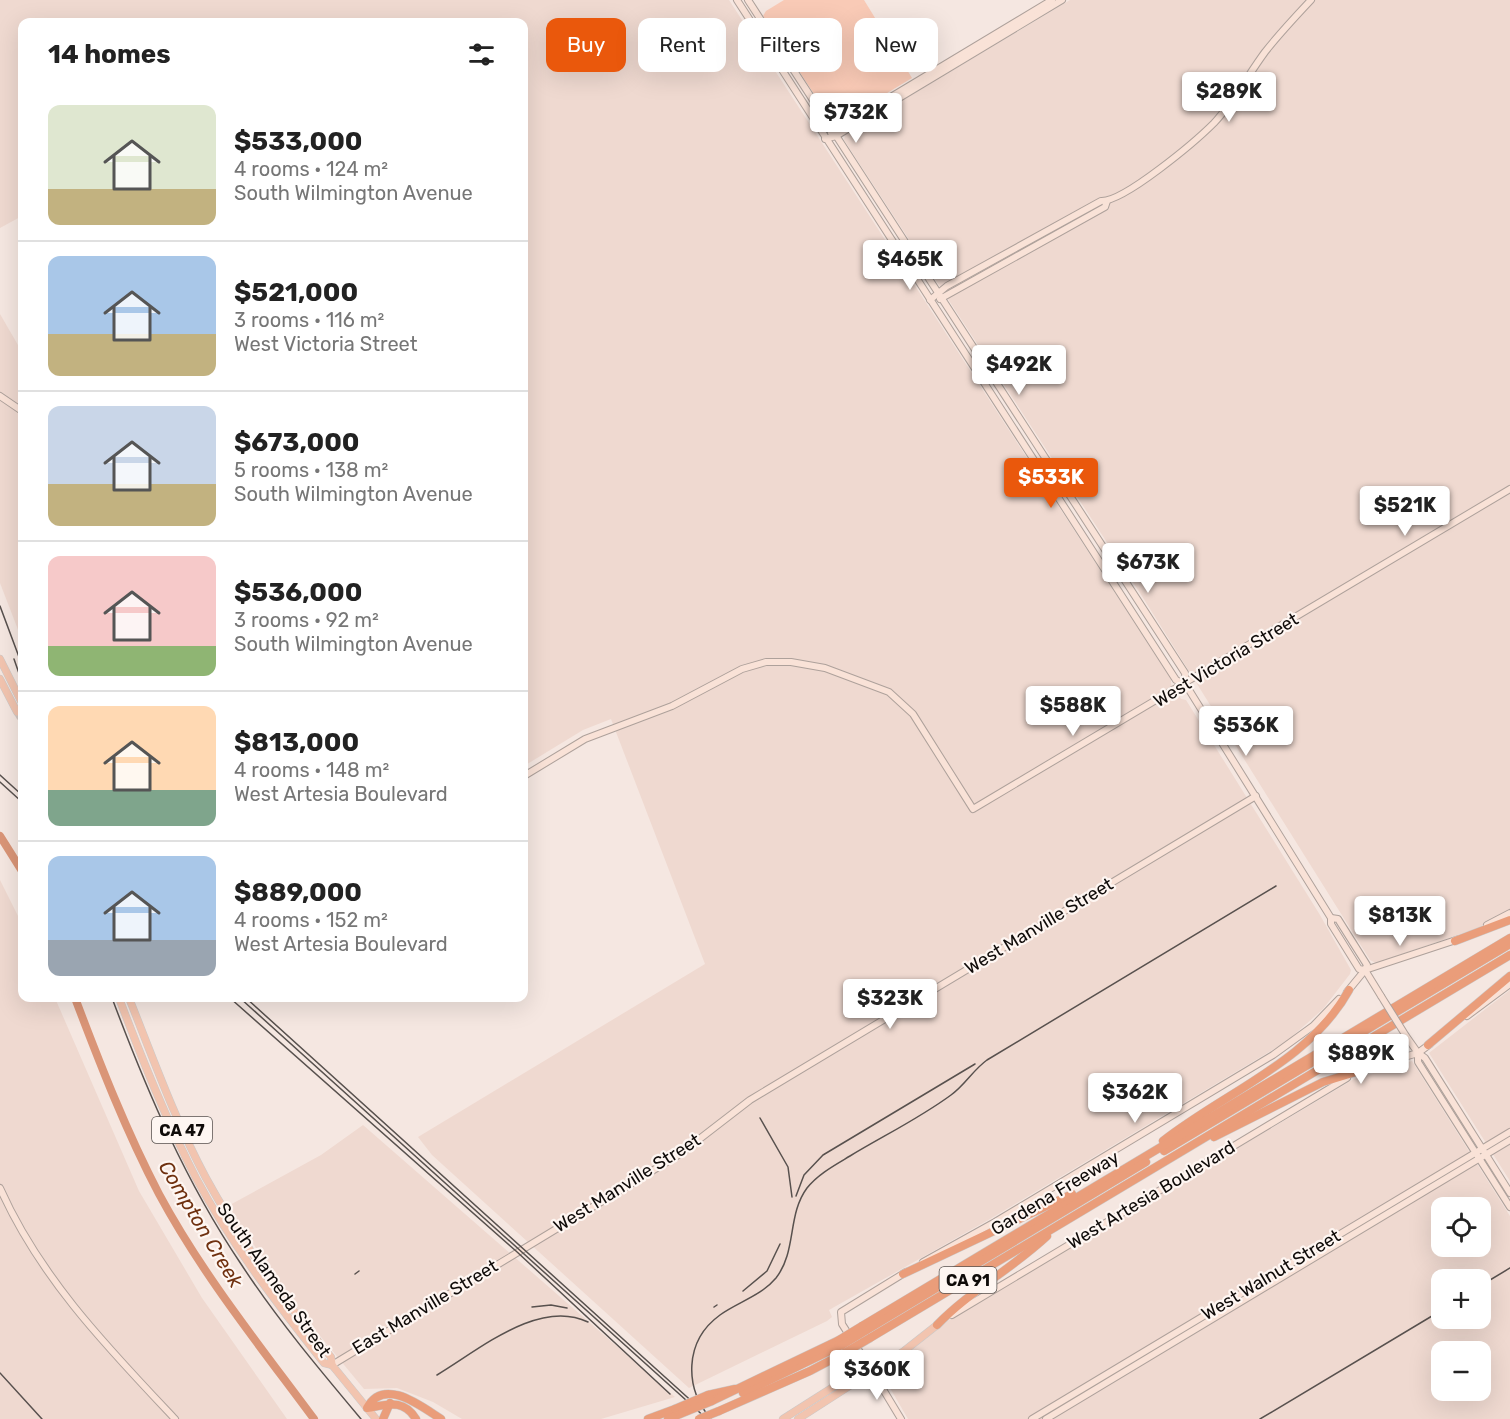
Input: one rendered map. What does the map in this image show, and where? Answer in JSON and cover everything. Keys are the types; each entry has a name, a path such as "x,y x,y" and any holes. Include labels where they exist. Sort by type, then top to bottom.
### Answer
{"highway":[{"path":"1455,940 1510,920"},
{"name":"Gardena Freeway","path":"699,1419 721,1390 742,1388 842,1345 866,1332 1112,1176 1510,938"},
{"path":"866,1332 1510,946"},
{"path":"878,1333 880,1326 1510,946"},
{"name":"Gardena Freeway","path":"713,1403 810,1371 842,1345 866,1332 878,1333 1510,955"},
{"path":"1428,1046 1510,976"},
{"path":"1140,1159 1200,1114 1300,1048 1332,1017 1348,990"},
{"path":"1148,1170 1323,1082 1372,1067"},
{"path":"903,1274 1112,1176"},
{"path":"937,1325 952,1310 1031,1251 1058,1226"},
{"path":"367,1408 380,1396 398,1394 441,1419"},
{"path":"367,1408 390,1403 404,1407 416,1419"},
{"path":"383,1419 390,1403"},
{"path":"668,1419 713,1403"},
{"path":"648,1419 680,1415 713,1403"}],"main road":[{"path":"737,0 1176,680 1186,685"},
{"path":"748,0 1185,673 1186,685 1331,918 1338,919 1367,965 1348,990 1313,1026 1273,1055 842,1312 842,1324 901,1419"},
{"path":"930,300 937,292 1101,201 1107,201 1181,153 1215,122 1266,50 1311,0"},
{"path":"825,139 1057,1"},
{"path":"930,300 942,298 1105,207 1107,201"},
{"path":"0,396 18,408"},
{"name":"West Victoria Street","path":"528,774 585,740 672,705 754,665 791,662 825,668 889,692 910,711 973,810 1186,685 1510,489"},
{"path":"0,659 18,695"},
{"path":"0,679 17,712"},
{"name":"West Manville Street","path":"518,1250 680,1154 750,1100 1256,796"},
{"path":"1365,970 1455,940 1510,913"},
{"path":"1365,970 1418,1053 1418,1062 1510,1193"},
{"name":"West Artesia Boulevard","path":"783,1419 870,1368 904,1351 937,1325 1332,1086 1372,1067 1418,1053 1510,984"},
{"name":"South Alameda Street","path":"121,1002 159,1097 197,1180 245,1259 324,1363 332,1365"},
{"name":"South Alameda Street","path":"131,1002 186,1138 224,1209 288,1304 331,1357 332,1365 376,1419"},
{"path":"159,1097 167,1093"},
{"name":"West Walnut Street","path":"1046,1419 1481,1153 1510,1132"},
{"name":"West Walnut Street","path":"1032,1419 1481,1153 1510,1140"},
{"path":"1481,1153 1510,1207"},
{"path":"0,1188 19,1226 63,1294 175,1419"},
{"name":"East Manville Street","path":"332,1365 518,1250"},
{"name":"West Artesia Boulevard","path":"798,1419 870,1368"}],"shaded area":[{"path":"0,0 729,0 741,18 738,18 738,72 776,72 1171,679 1171,684 1181,699 1186,700 1320,915 1351,970 1350,974 1323,1009 1286,1042 990,1219 829,1310 832,1317 827,1321 689,1388 432,1155 418,1137 705,964 611,719 583,730 528,764 528,18 18,18 18,218 0,228"},
{"path":"784,0 864,0 875,18 854,18 854,72 908,72 912,78 839,122 833,123 800,72 842,72 842,18 764,18 766,11"},
{"path":"1070,0 1510,0 1510,909 1478,928 1376,963 1370,960 1140,593 844,140 845,135"},
{"path":"0,314 18,345 18,630 0,583"},
{"path":"0,880 18,916 18,1002 57,1002 139,1191 202,1298 287,1419 0,1419"},
{"path":"1510,990 1510,1181 1429,1053"},
{"path":"1412,1061 1510,1216 1510,1419 908,1419 883,1376 886,1368 944,1323 1354,1079"},
{"path":"363,1125 675,1397 601,1419 462,1419 433,1402 397,1388 364,1389 292,1302 228,1206 321,1155"}],"waterway":[{"name":"Compton Creek","path":"0,836 18,865"},
{"name":"Compton Creek","path":"77,1002 125,1122 176,1224 232,1309 314,1419"}],"tram line":[{"path":"0,782 18,798"},
{"path":"244,1002 707,1419"}],"railway":[{"path":"0,606 18,654"},
{"path":"14,659 18,670"},
{"path":"0,775 18,791"},
{"path":"711,1419 702,1407 692,1379 694,1351 708,1326 720,1315 756,1294 776,1278 787,1256 801,1199 816,1178 939,1103 956,1091 987,1060 1276,886"},
{"path":"114,1002 153,1101 185,1168 221,1233 284,1324 361,1419"},
{"path":"235,1002 516,1251 670,1394"},
{"path":"250,1002 697,1406"},
{"path":"796,1196 804,1175 823,1155 975,1064"},
{"path":"760,1118 788,1167 792,1197"},
{"path":"743,1291 767,1271 780,1244"},
{"path":"1491,1279 1510,1268"},
{"path":"355,1274 359,1271"},
{"path":"532,1307 551,1305 567,1308"},
{"path":"437,1375 490,1341 530,1322 550,1317 569,1316 588,1322"},
{"path":"1260,1419 1431,1317"},
{"path":"0,1373 42,1419"}]}
